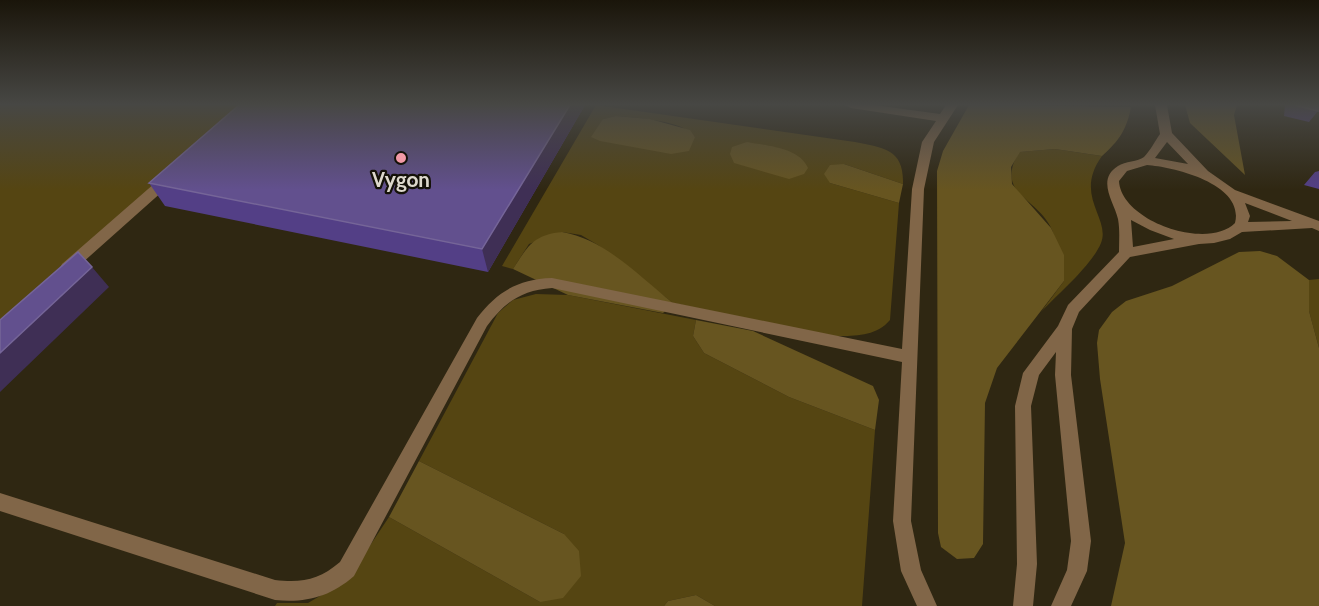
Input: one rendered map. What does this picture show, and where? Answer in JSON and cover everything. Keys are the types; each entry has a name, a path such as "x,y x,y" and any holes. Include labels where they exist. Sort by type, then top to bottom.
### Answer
{"street":[{"path":"927,606 911,571 902,521 918,189 928,142 934,133"},
{"path":"1147,161 1166,134 1207,176 1231,193 1317,226"},
{"path":"1126,253 1127,242 1121,205 1114,193 1112,183 1114,174 1122,167 1147,161 1187,168 1207,176"},
{"path":"56,279 180,167"},
{"path":"1231,193 1242,211 1241,227"},
{"path":"1121,205 1154,228 1198,239"},
{"path":"1023,606 1027,564 1022,421 1024,392 1035,367 1064,329 1073,309 1126,253 1198,239 1217,239 1232,235 1241,227 1317,226"},
{"path":"0,502 275,590 297,592 315,590 332,583 347,569 482,322 497,302 510,292 533,283 552,283 910,357"},
{"path":"1060,606 1077,571 1081,541 1064,375 1064,329"}],"shaded area":[{"path":"0,133 213,133 0,320"},
{"path":"579,133 676,133 695,137 691,133 794,133 855,142 883,149 896,157 900,164 903,184 844,164 830,183 899,203 890,320 870,333 854,336 829,336 673,303 598,245 581,235 562,232 529,244 513,269 502,266"},
{"path":"593,133 692,133 695,137 689,151 671,154 600,141 591,137"},
{"path":"953,133 1121,133 1102,156 1055,149 1020,152 1011,167 1012,184 1051,228 1064,255 1064,281 997,368 985,403 983,544 974,558 957,559 941,547 938,533 937,171 943,151"},
{"path":"1201,133 1237,133 1245,175"},
{"path":"747,142 773,146 790,152 804,161 808,168 804,174 789,179 734,163 730,154 732,147"},
{"path":"1055,149 1102,156 1094,170 1091,183 1094,205 1103,234 1097,252 1090,261 1041,312 1064,281 1052,230 1046,219 1015,187 1012,178 1013,166 1019,152"},
{"path":"844,164 903,184 899,203 830,183 824,174 830,165"},
{"path":"562,232 593,242 621,260 673,303 663,313 568,295 513,269 532,243 544,236"},
{"path":"1260,251 1277,256 1309,280 1309,311 1319,348 1319,606 1111,606 1125,543 1100,379 1097,343 1099,330 1112,312 1126,301 1172,286 1239,252"},
{"path":"1319,279 1319,348 1309,311 1309,280"},
{"path":"536,294 568,295 696,320 693,336 704,353 789,397 875,430 862,606 715,606 696,595 668,601 664,606 275,606 277,603 308,603 347,580 389,517 540,602 564,534 419,461 498,313 513,300"},
{"path":"696,320 753,331 873,386 879,400 875,430 789,397 704,353 693,336"},
{"path":"419,461 564,534 579,551 581,576 563,598 540,602 389,517"},
{"path":"696,595 715,606 664,606 668,601"}],"building":[{"name":"Vygon","path":"206,133 553,133 482,249 149,183"},
{"path":"78,252 92,267 0,353 0,320"}],"place":[{"name":"Vygon","path":"401,158"}]}
